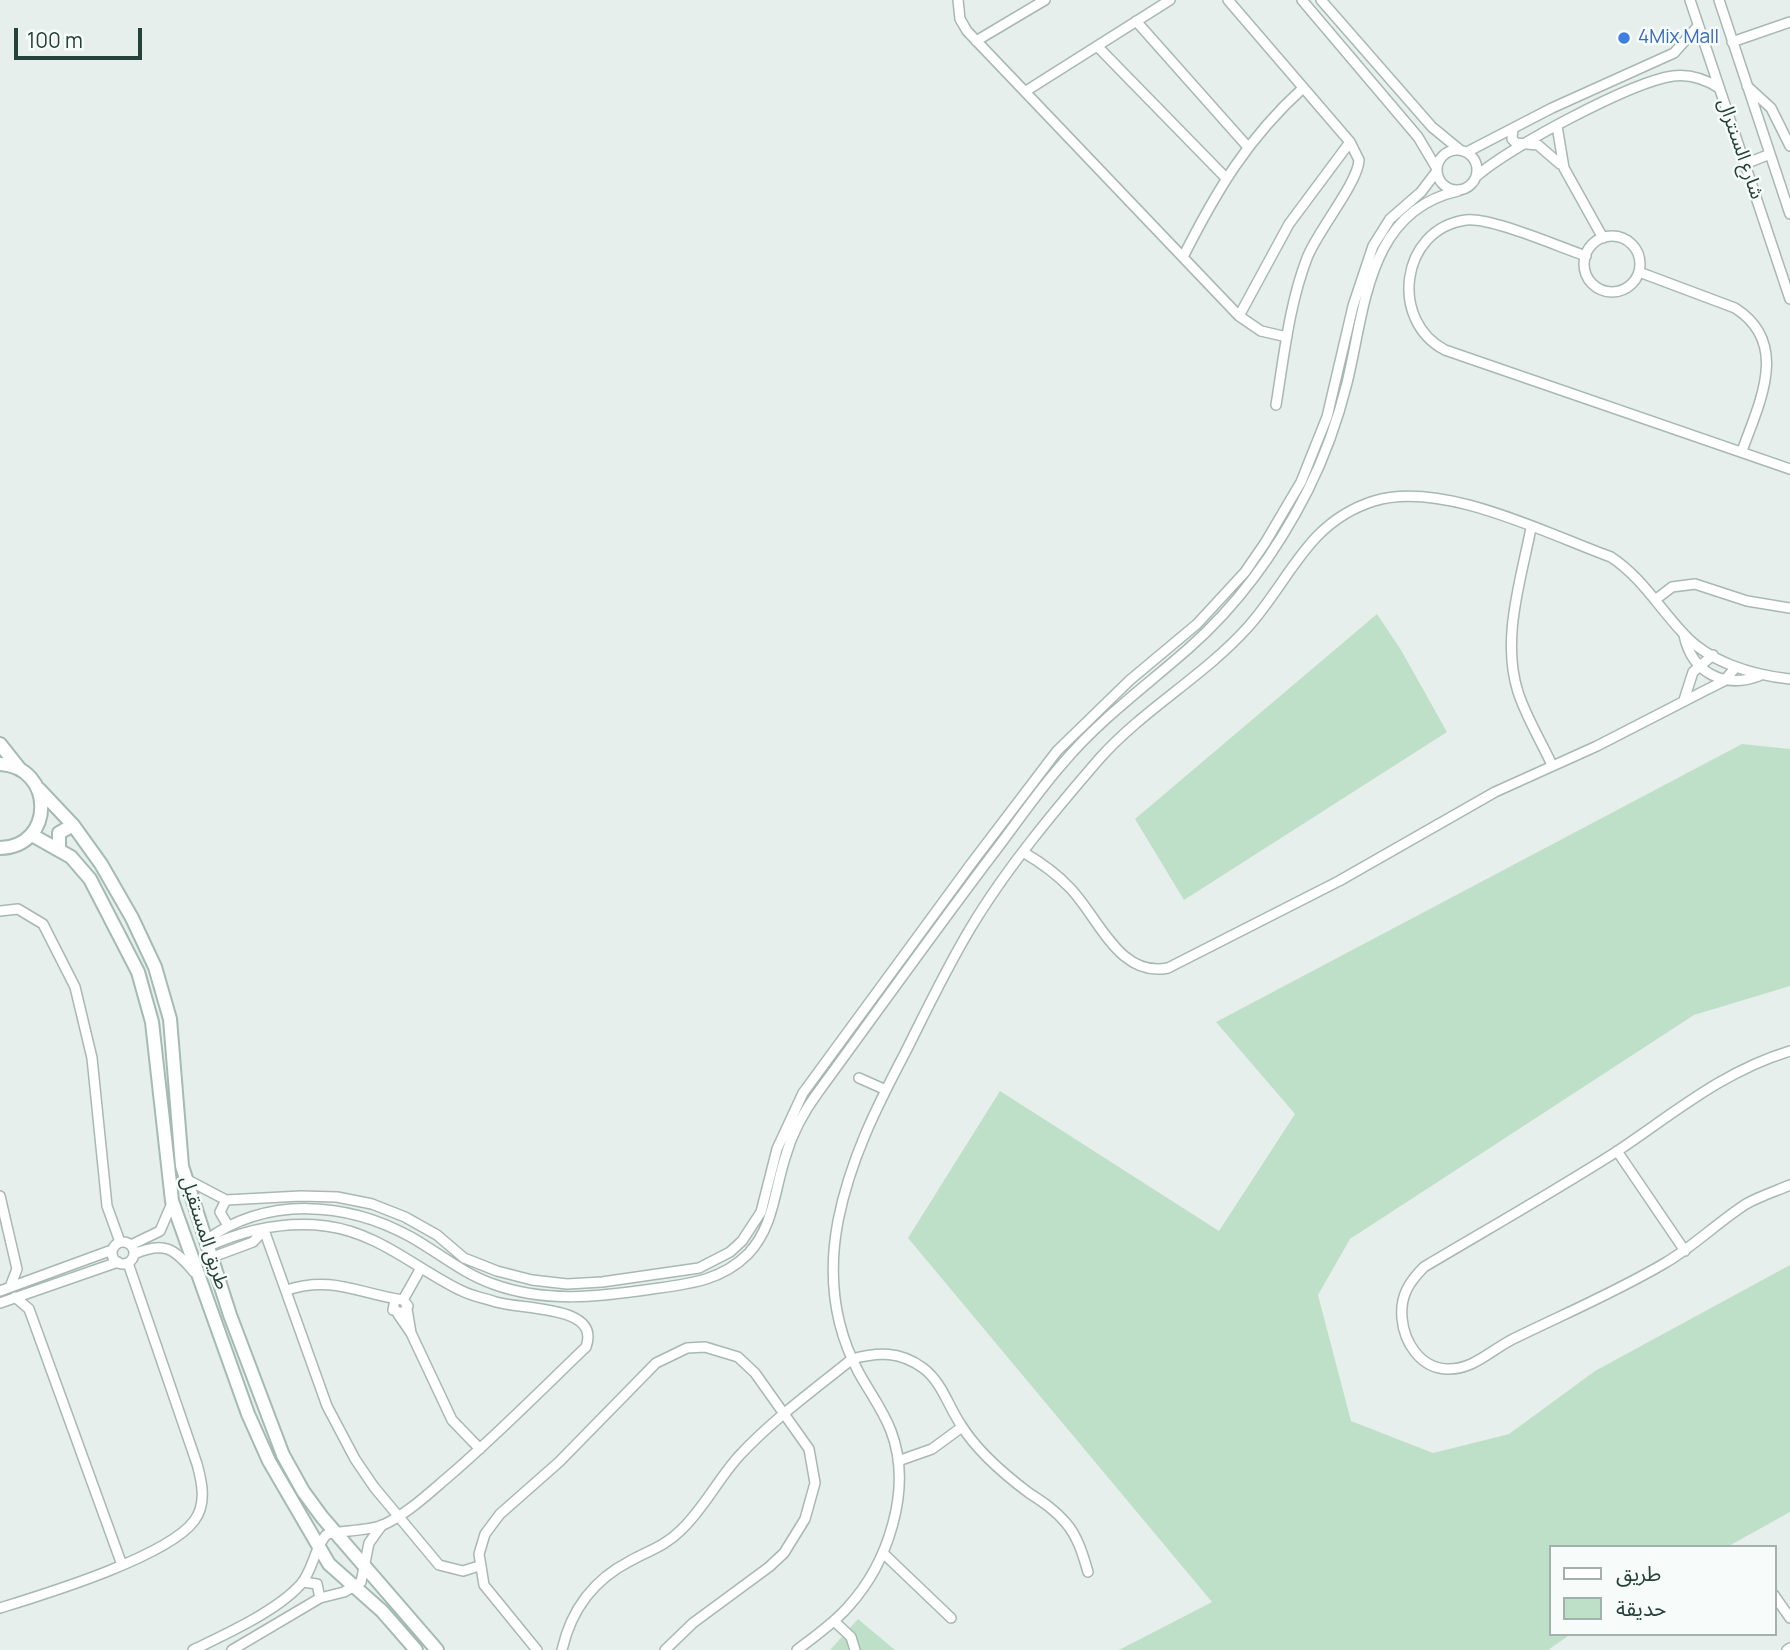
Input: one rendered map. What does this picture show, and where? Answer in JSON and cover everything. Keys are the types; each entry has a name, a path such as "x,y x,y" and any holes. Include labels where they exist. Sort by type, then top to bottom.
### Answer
{"main road":[{"path":"0,744 19,768"},
{"path":"0,764 19,768"},
{"name":"طريق المستقبل","path":"19,768 73,825 120,896 155,967 170,1019 186,1179 207,1249 273,1432 303,1491 315,1508 438,1650"},
{"path":"2,849 32,835 41,818 39,789"},
{"path":"59,849 59,833 73,825"},
{"name":"طريق المستقبل","path":"32,835 59,849 90,879 138,972 152,1022 172,1201 248,1414 317,1549 354,1589 382,1611 413,1648"},
{"path":"293,1504 301,1509 315,1508"},
{"path":"382,1611 378,1597 383,1587"}],"street":[{"path":"958,0 960,19 976,41 1239,316 1261,331 1287,337"},
{"path":"976,41 1045,0"},
{"path":"1026,91 1170,0"},
{"path":"1228,0 1350,142 1359,160 1359,170 1321,230 1308,257 1287,337 1276,405"},
{"path":"1302,0 1419,137 1446,187 1458,191"},
{"path":"1321,0 1440,136 1464,151 1478,166 1478,175"},
{"name":"شارع السنترال","path":"1690,0 1790,299"},
{"name":"شارع السنترال","path":"1719,0 1790,214"},
{"path":"1136,21 1247,146"},
{"path":"1732,42 1790,22"},
{"path":"186,1179 226,1200 301,1196 337,1197 372,1204 405,1217 437,1235 464,1258 531,1280 567,1284 603,1282 699,1268 715,1262 742,1241 761,1212 777,1149 803,1093 1057,751 1121,688 1197,624 1245,572 1265,543 1301,482 1327,417 1353,306 1373,246 1390,219 1421,192 1437,170 1442,157 1464,151 1652,63 1684,46 1698,26"},
{"path":"1097,46 1225,177"},
{"path":"1652,63 1660,69 1659,80"},
{"path":"1369,79 1381,69"},
{"path":"207,1249 227,1224 265,1212 304,1208 344,1211 406,1234 461,1270 495,1285 554,1296 603,1296 701,1282 720,1275 737,1264 764,1232 772,1213 783,1162 809,1104 980,871 1063,762 1102,722 1213,625 1265,562 1296,513 1326,450 1347,383 1367,284 1383,249 1401,224 1430,200 1474,183 1478,175 1495,161 1557,126 1659,80 1684,75 1708,81 1719,88"},
{"path":"1745,85 1771,108 1790,146"},
{"path":"1183,257 1225,177 1247,146 1303,88"},
{"path":"1557,126 1564,168"},
{"path":"1513,129 1512,139 1516,143 1527,143 1545,149 1564,168 1603,237"},
{"path":"1239,316 1289,224 1350,142"},
{"path":"1745,164 1770,155"},
{"path":"1586,256 1486,222 1459,222 1436,233 1413,261 1408,287 1412,313 1427,337 1445,350 1790,469"},
{"path":"1603,237 1618,237 1633,245 1640,262 1639,272 1629,286 1613,291 1604,290 1596,286 1586,273 1586,256 1592,244 1603,237"},
{"path":"1639,272 1735,308 1763,332 1768,344 1770,368 1742,451"},
{"path":"797,1650 834,1621 854,1600 883,1553 898,1493 898,1461 883,1412 852,1359 841,1330 832,1287 838,1225 849,1172 865,1131 968,932 1023,852 1101,757 1146,713 1196,674 1247,628 1290,574 1312,538 1331,523 1374,502 1422,495 1472,506 1611,556 1627,568 1684,635 1736,667 1759,676 1790,679"},
{"path":"1531,528 1512,625 1511,660 1518,693 1552,765"},
{"path":"1655,600 1672,587 1695,584 1747,601 1790,608"},
{"path":"1684,635 1691,657 1698,666 1724,681"},
{"path":"1684,700 1690,678 1698,666 1713,654"},
{"path":"1724,681 1736,667"},
{"path":"1023,852 1057,875 1072,889 1123,957 1134,965 1159,970 1177,965 1327,887 1450,816 1619,735 1684,700 1724,681 1748,680 1759,676"},
{"path":"971,864 980,871"},
{"path":"0,911 18,909 43,924 75,987 92,1058 107,1206 127,1256 203,1487 201,1506 195,1520 182,1532 122,1565 82,1582 0,1608"},
{"path":"1790,1051 1758,1061 1720,1080 1617,1151 1424,1268 1412,1279 1404,1295 1401,1310 1409,1344 1417,1354 1436,1367 1446,1369 1468,1365 1510,1341 1628,1286 1685,1251 1746,1204 1790,1185"},
{"path":"859,1077 886,1090"},
{"path":"1617,1151 1685,1251"},
{"path":"0,1196 17,1269 5,1289"},
{"path":"226,1200 220,1212 227,1224"},
{"path":"127,1256 160,1231 172,1201"},
{"path":"193,1650 236,1629 291,1593 303,1582 317,1549 326,1535 333,1530 352,1533 382,1525 398,1516 480,1450 586,1347 588,1330 573,1315 513,1307 462,1291 389,1246 328,1226 292,1226 264,1230 253,1242 207,1249"},
{"path":"264,1230 339,1433 373,1487 439,1565 463,1571 479,1566"},
{"path":"5,1289 112,1250 120,1242"},
{"path":"0,1303 127,1256 161,1247 177,1252 197,1275"},
{"path":"112,1250 127,1256"},
{"path":"411,1333 392,1308 402,1303 421,1268"},
{"path":"17,1269 34,1279"},
{"path":"287,1290 310,1284 335,1283 402,1303"},
{"path":"29,1309 34,1291"},
{"path":"15,1297 29,1309 122,1565"},
{"path":"375,1297 396,1313"},
{"path":"402,1303 411,1333 453,1420 480,1450"},
{"path":"537,1650 489,1594 479,1566 481,1543 492,1523 559,1462 656,1363 671,1353 705,1347 738,1357 751,1368 809,1449 815,1483 805,1519 784,1553 693,1623 665,1650"},
{"path":"562,1650 570,1621 585,1596 606,1576 658,1549 681,1531 732,1464 785,1414 852,1359 890,1353 925,1369 938,1383 962,1427 1004,1472 1050,1506 1068,1525 1080,1547 1088,1572"},
{"path":"898,1461 932,1449 962,1427"},
{"path":"232,1650 320,1598 354,1589 361,1582 369,1543 382,1525"},
{"path":"883,1553 951,1618"},
{"path":"303,1582 317,1584 320,1598"},
{"path":"1776,1598 1790,1618"},
{"path":"834,1621 851,1637 855,1650"}],"green space":[{"path":"1377,614 1401,650 1447,732 1184,900 1135,819"},
{"path":"1742,744 1790,749 1790,986 1694,1015 1350,1239 1318,1295 1351,1421 1433,1453 1509,1434 1595,1371 1790,1265 1790,1512 1731,1545 1548,1545 1548,1636 1568,1636 1548,1650 1119,1650 1212,1602 908,1238 1000,1091 1219,1231 1295,1114 1216,1022"},
{"path":"858,1619 895,1650 830,1650"}],"place":[{"name":"4Mix Mall","path":"1624,38"}]}
